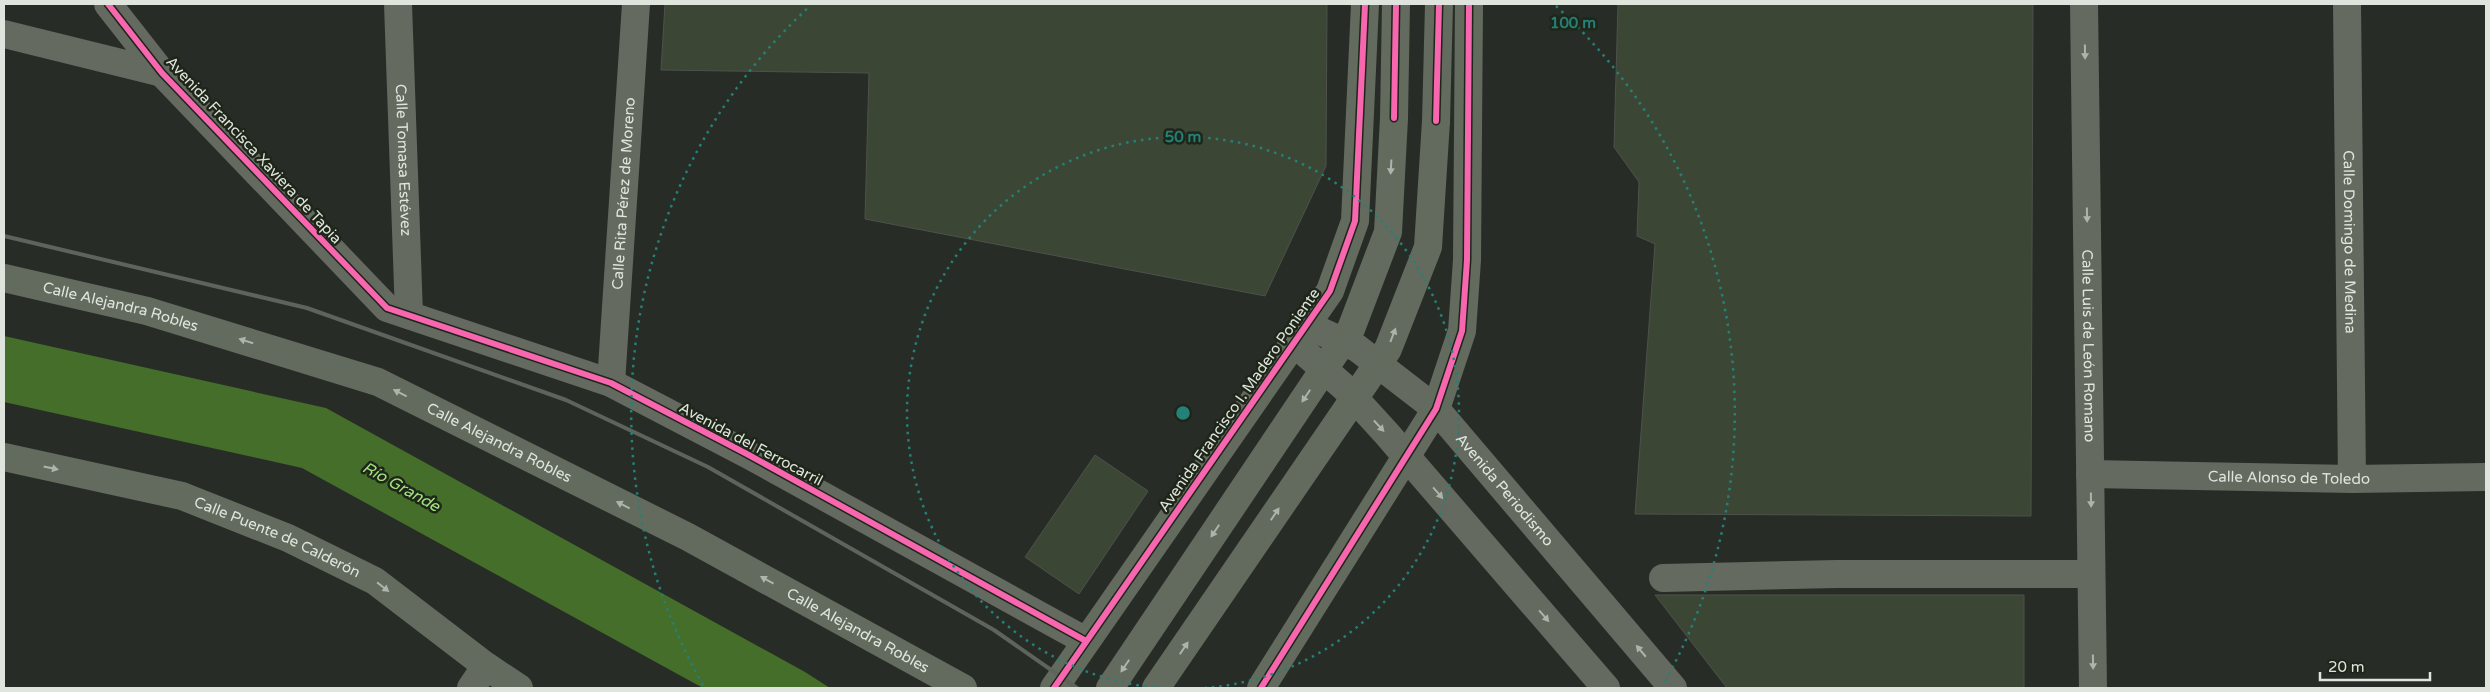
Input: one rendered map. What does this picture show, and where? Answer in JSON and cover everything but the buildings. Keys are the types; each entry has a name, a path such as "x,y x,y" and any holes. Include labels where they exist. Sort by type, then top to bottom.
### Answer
{"main road":[{"name":"Avenida Francisco I. Madero Poniente","path":"1054,688 1330,291 1355,221 1366,4"},
{"path":"1110,688 1350,329 1388,232 1394,118 1396,4"},
{"path":"1156,688 1388,349 1428,247 1436,121 1439,4"},
{"path":"1261,688 1436,409 1462,331 1467,260 1469,4"},
{"name":"Calle Alejandra Robles","path":"4,278 147,311 378,382 688,537 963,688"},
{"name":"Calle Puente de Calderón","path":"4,457 182,496 288,538 375,581 479,677 518,688"}],"street":[{"name":"Avenida Francisca Xaviera de Tapia","path":"108,4 162,73 398,312"},
{"name":"Calle Tomasa Estévez","path":"398,4 398,312"},
{"name":"Calle Rita Pérez de Moreno","path":"611,383 636,4"},
{"name":"Calle Luis de León Romano","path":"2084,4 2093,688"},
{"name":"Calle Domingo de Medina","path":"2347,4 2352,479"},
{"path":"4,34 162,73"},
{"name":"Avenida del Ferrocarril","path":"398,312 611,383 747,454 1086,641"},
{"path":"1301,334 1345,388 1606,688"},
{"name":"Avenida Periodismo","path":"1301,334 1357,348 1436,409 1673,688"},
{"name":"Calle Alonso de Toledo","path":"2090,474 2352,479 2486,477"},
{"path":"1662,578 1837,574 2091,574"}],"water":[{"name":"Río Grande","path":"4,336 326,408 805,672 830,688 703,688 302,468 4,402"}],"railway":[{"path":"4,236 307,308 566,400 708,467 994,630 1077,688"}],"cycle path":[{"path":"108,4 162,73 387,308 611,383 747,454 1086,641"},
{"path":"1054,688 1330,291 1355,221 1365,4"},
{"path":"1394,118 1396,4"},
{"path":"1436,121 1439,4"},
{"path":"1261,688 1436,409 1462,331 1467,260 1469,4"}]}
